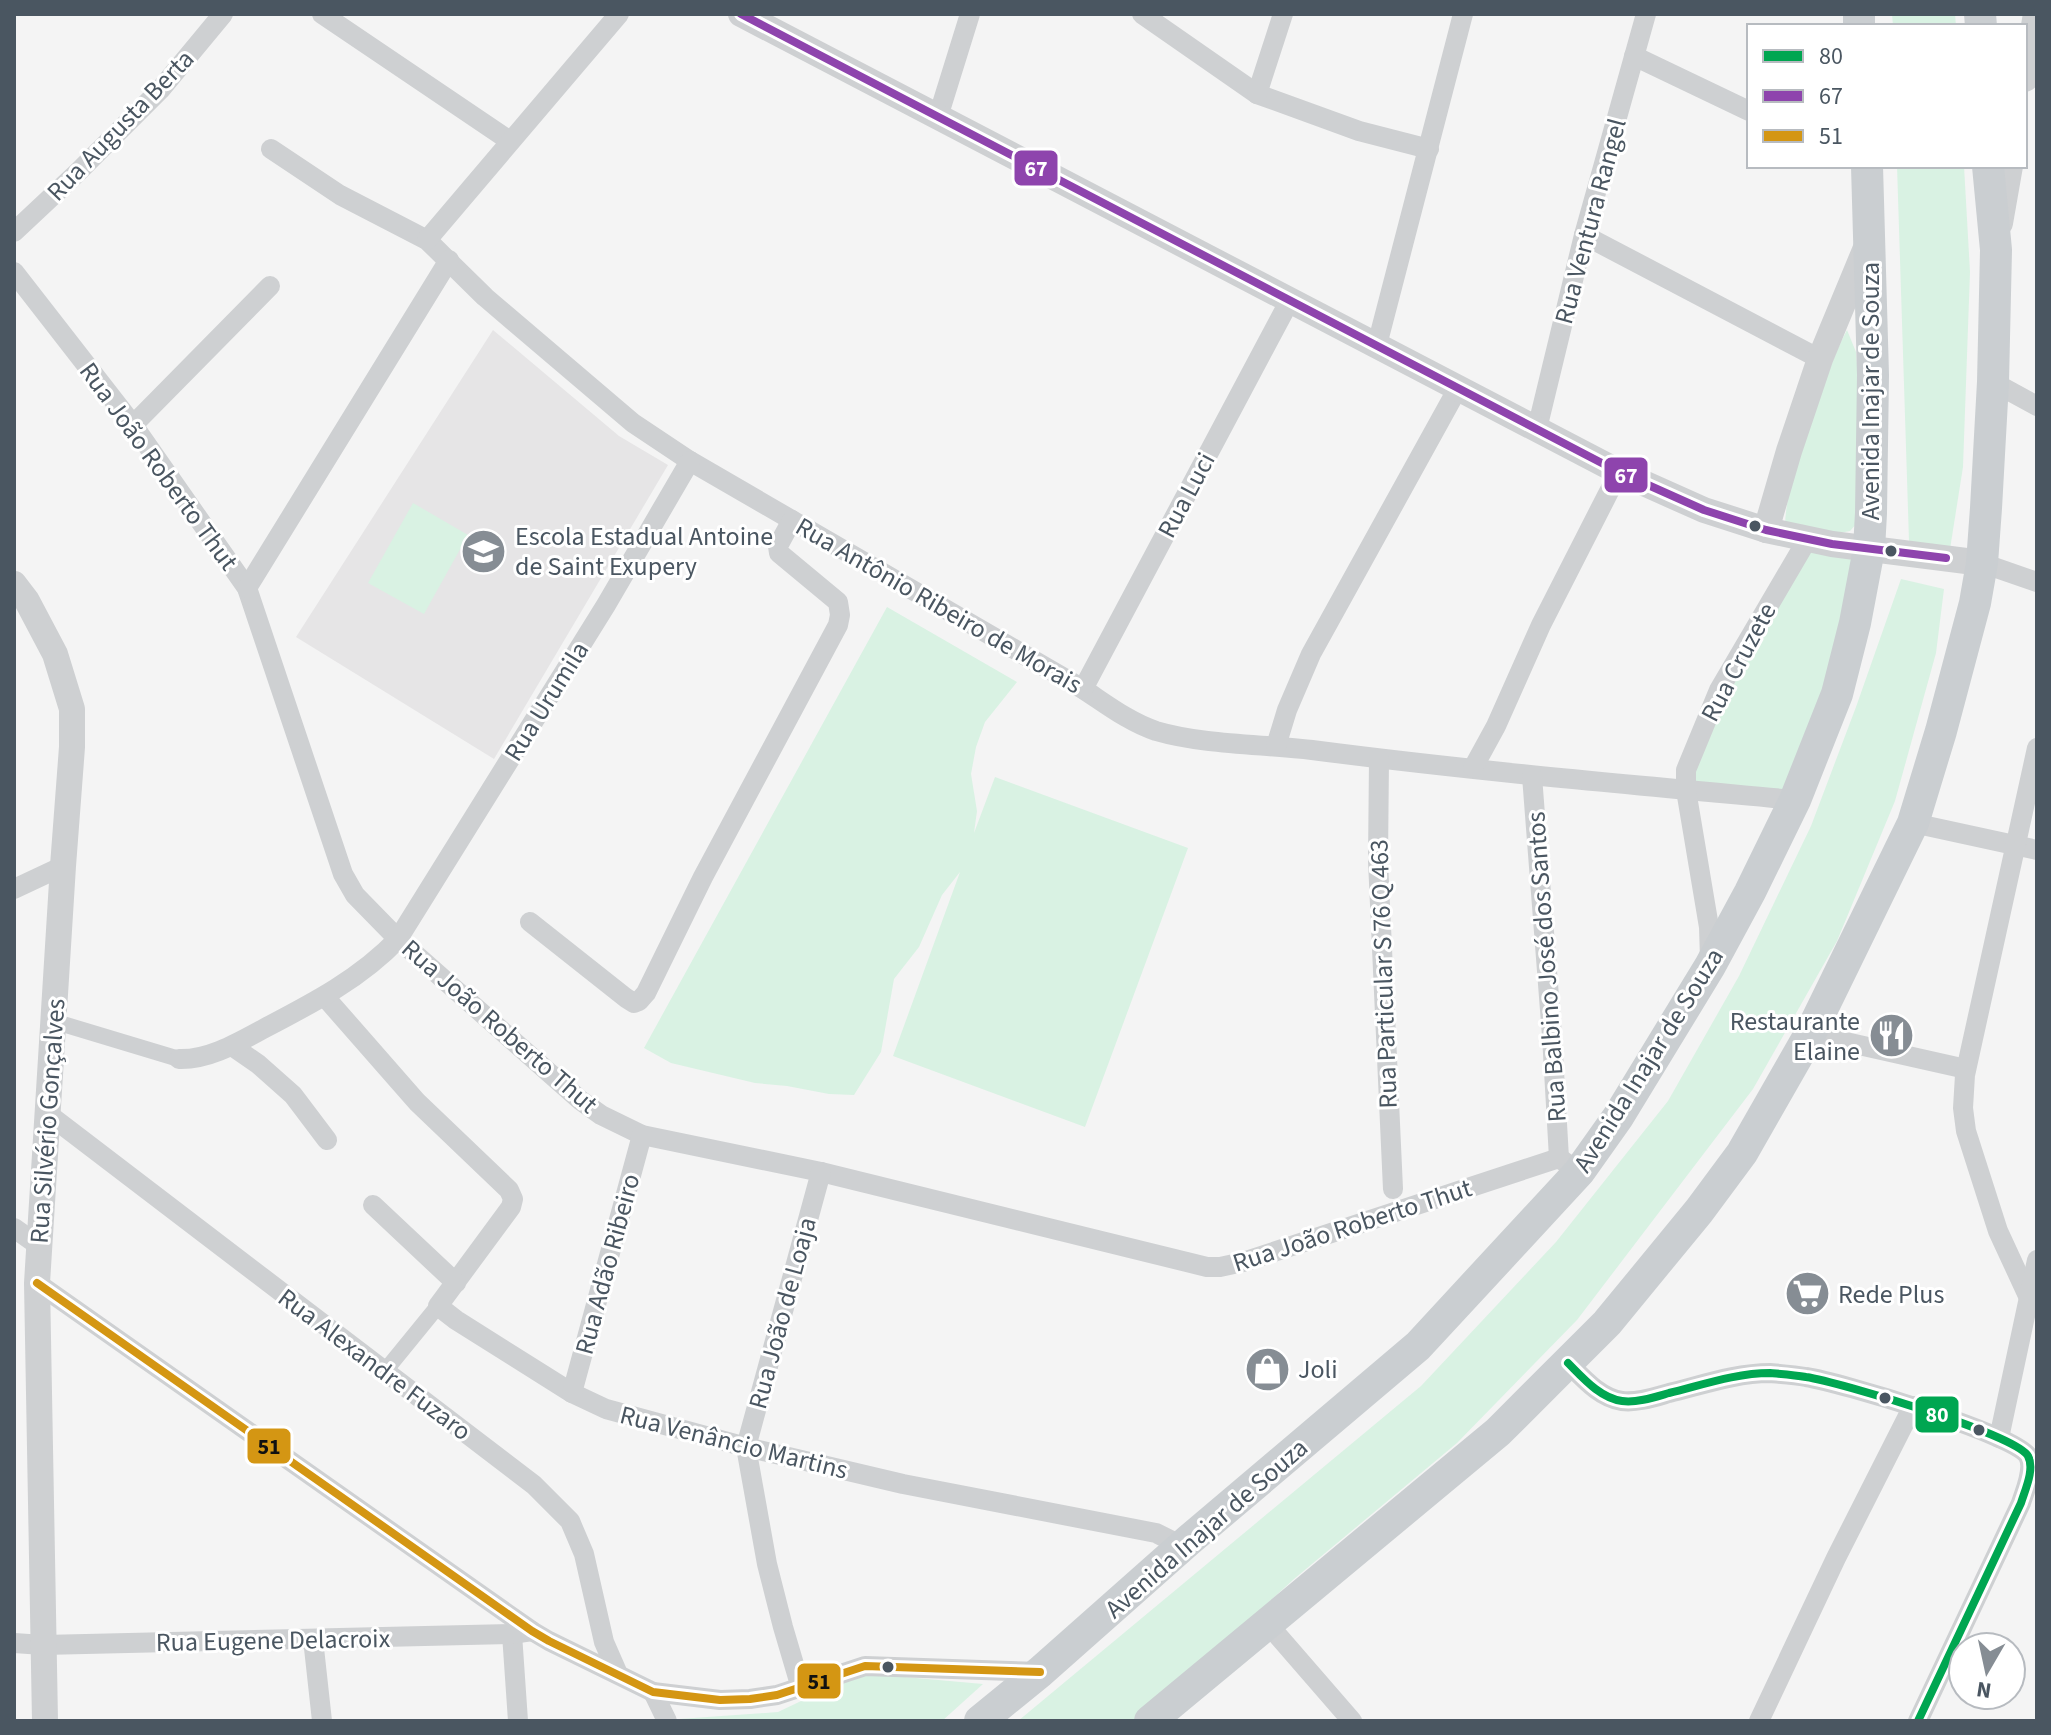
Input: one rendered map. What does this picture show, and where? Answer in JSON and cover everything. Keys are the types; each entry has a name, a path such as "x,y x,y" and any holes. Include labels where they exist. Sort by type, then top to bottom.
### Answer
{"main road":[{"name":"Avenida Inajar de Souza","path":"980,1721 1418,1346 1569,1165 1618,1117 1710,966 1795,800 1837,694 1855,623 1869,549 1871,513 1873,375 1866,168"},
{"path":"1150,1721 1471,1456 1530,1402 1607,1323 1742,1153 1810,1034 1913,823 1971,617 1982,563 1993,382 1996,250 1988,168"}],"street":[{"name":"Rua Augusta Berta","path":"14,232 160,90 223,14"},
{"path":"322,14 510,141"},
{"path":"427,240 619,14"},
{"path":"741,14 1619,472 1704,510 1807,540 1982,563 2037,582"},
{"path":"938,117 970,14"},
{"path":"1142,14 1257,94 1359,131 1429,149"},
{"path":"1257,94 1283,14"},
{"path":"1377,345 1463,14"},
{"name":"Rua Ventura Rangel","path":"1537,429 1584,235 1646,14"},
{"path":"2027,67 2036,14"},
{"path":"1634,56 1747,110"},
{"name":"Rua Antônio Ribeiro de Morais","path":"271,149 340,195 427,240 485,297 633,423 690,461 1083,689 1135,723 1187,738 1532,776 1795,800"},
{"path":"1996,250 2010,168"},
{"path":"1584,235 1820,359"},
{"path":"1766,530 1820,359 1870,239"},
{"path":"247,588 449,260"},
{"name":"Rua João Roberto Thut","path":"14,272 133,425 247,588 343,874 355,895 398,939 580,1100 601,1115 642,1135 821,1172 1207,1267 1243,1262 1569,1165"},
{"path":"133,425 270,286"},
{"name":"Rua Luci","path":"1083,689 1290,300"},
{"path":"1993,382 2037,406"},
{"path":"1276,746 1287,710 1311,654 1458,388"},
{"name":"Rua Urumila","path":"179,1059 192,1059 232,1046 325,997 398,939 606,605 690,461"},
{"path":"1473,768 1619,472"},
{"path":"530,922 634,1003 646,993 703,877 838,625 838,602 779,553 778,546 792,520"},
{"name":"Rua Cruzete","path":"1686,790 1686,770 1719,690 1807,540"},
{"name":"Rua Silvério Gonçalves","path":"14,584 27,601 55,654 72,709 72,747 38,1245 45,1721"},
{"path":"2031,1308 1998,1231 1966,1131 1963,1108 1966,1069 2037,748"},
{"name":"Rua Particular S 76 Q 463","path":"1379,759 1378,861 1393,1189"},
{"name":"Rua Balbino José dos Santos","path":"1532,776 1552,1036 1569,1165"},
{"path":"1686,790 1709,927 1710,966"},
{"path":"1913,823 2037,850"},
{"path":"14,889 63,866"},
{"path":"325,997 417,1102 509,1190 513,1199 511,1207 456,1283 385,1371"},
{"path":"53,1021 179,1059"},
{"path":"1810,1034 1966,1069"},
{"path":"232,1046 293,1095 327,1140"},
{"name":"Rua Alexandre Fuzaro","path":"48,1114 534,1485 570,1521 584,1554 604,1642 618,1674"},
{"name":"Rua Adão Ribeiro","path":"572,1393 642,1135"},
{"name":"Rua João de Loaja","path":"801,1688 767,1564 746,1447 821,1172"},
{"path":"373,1205 456,1283"},
{"path":"14,1228 38,1245"},
{"path":"1999,1438 2031,1308 2037,1260"},
{"path":"37,1283 532,1631 653,1692 720,1700 750,1699 777,1695 865,1666 1040,1672"},
{"name":"Rua Venâncio Martins","path":"438,1306 572,1393 606,1409 746,1447 903,1484 1156,1533 1182,1546"},
{"path":"1568,1363 1592,1386 1611,1398 1624,1401 1649,1399 1730,1378 1769,1373 1807,1377 1913,1406 1999,1438 2026,1453 2031,1469 2021,1503 1918,1721"},
{"path":"1759,1721 1836,1558 1913,1406"},
{"path":"1267,1623 1352,1721"},
{"name":"Rua Eugene Delacroix","path":"14,1643 313,1639 532,1631"},
{"path":"512,1634 518,1721"},
{"path":"313,1639 322,1721"},
{"path":"653,1692 667,1721"}],"shaded area":[{"name":"Escola Estadual Antoine de Saint Exupery","path":"493,330 619,436 668,465 494,759 296,637"}],"green space":[{"path":"1892,14 1955,14 1956,24 1893,24"},
{"path":"1897,168 1964,168 1970,272 1963,467 1950,549 1909,541"},
{"path":"1847,330 1856,352 1864,515 1850,531 1824,536 1785,528 1794,475 1827,376"},
{"path":"413,503 468,535 424,614 368,583"},
{"path":"1807,540 1866,560 1795,800 1688,788 1694,753"},
{"path":"1901,579 1944,589 1936,653 1895,801 1837,941 1753,1089 1577,1320 1457,1443 1294,1579 1139,1721 1018,1721 1421,1386 1556,1242 1668,1101 1739,976 1811,826"},
{"path":"887,607 1017,682 985,722 976,747 971,774 977,811 974,833 995,777 1188,848 1085,1127 893,1056 960,872 942,895 919,947 894,979 881,1052 854,1095 755,1083 671,1063 644,1048"},
{"path":"860,1673 983,1684 942,1721 679,1719 778,1712"}],"transit line":[{"name":"67","path":"741,14 1619,472 1704,510 1766,530 1832,544 1946,558"},
{"name":"51","path":"37,1283 532,1631 653,1692 720,1700 750,1699 777,1695 865,1666 1040,1672"},
{"name":"80","path":"1568,1363 1599,1392 1628,1401 1745,1375 1770,1373 1806,1377 1887,1398 1961,1423 2016,1446 2028,1456 2030,1473 2021,1503 1918,1721"}],"place":[{"name":"Escola Estadual Antoine de Saint Exupery","path":"484,551"},
{"name":"Restaurante Elaine","path":"1891,1036"},
{"name":"Rede Plus","path":"1807,1294"},
{"name":"Joli","path":"1267,1369"}]}
